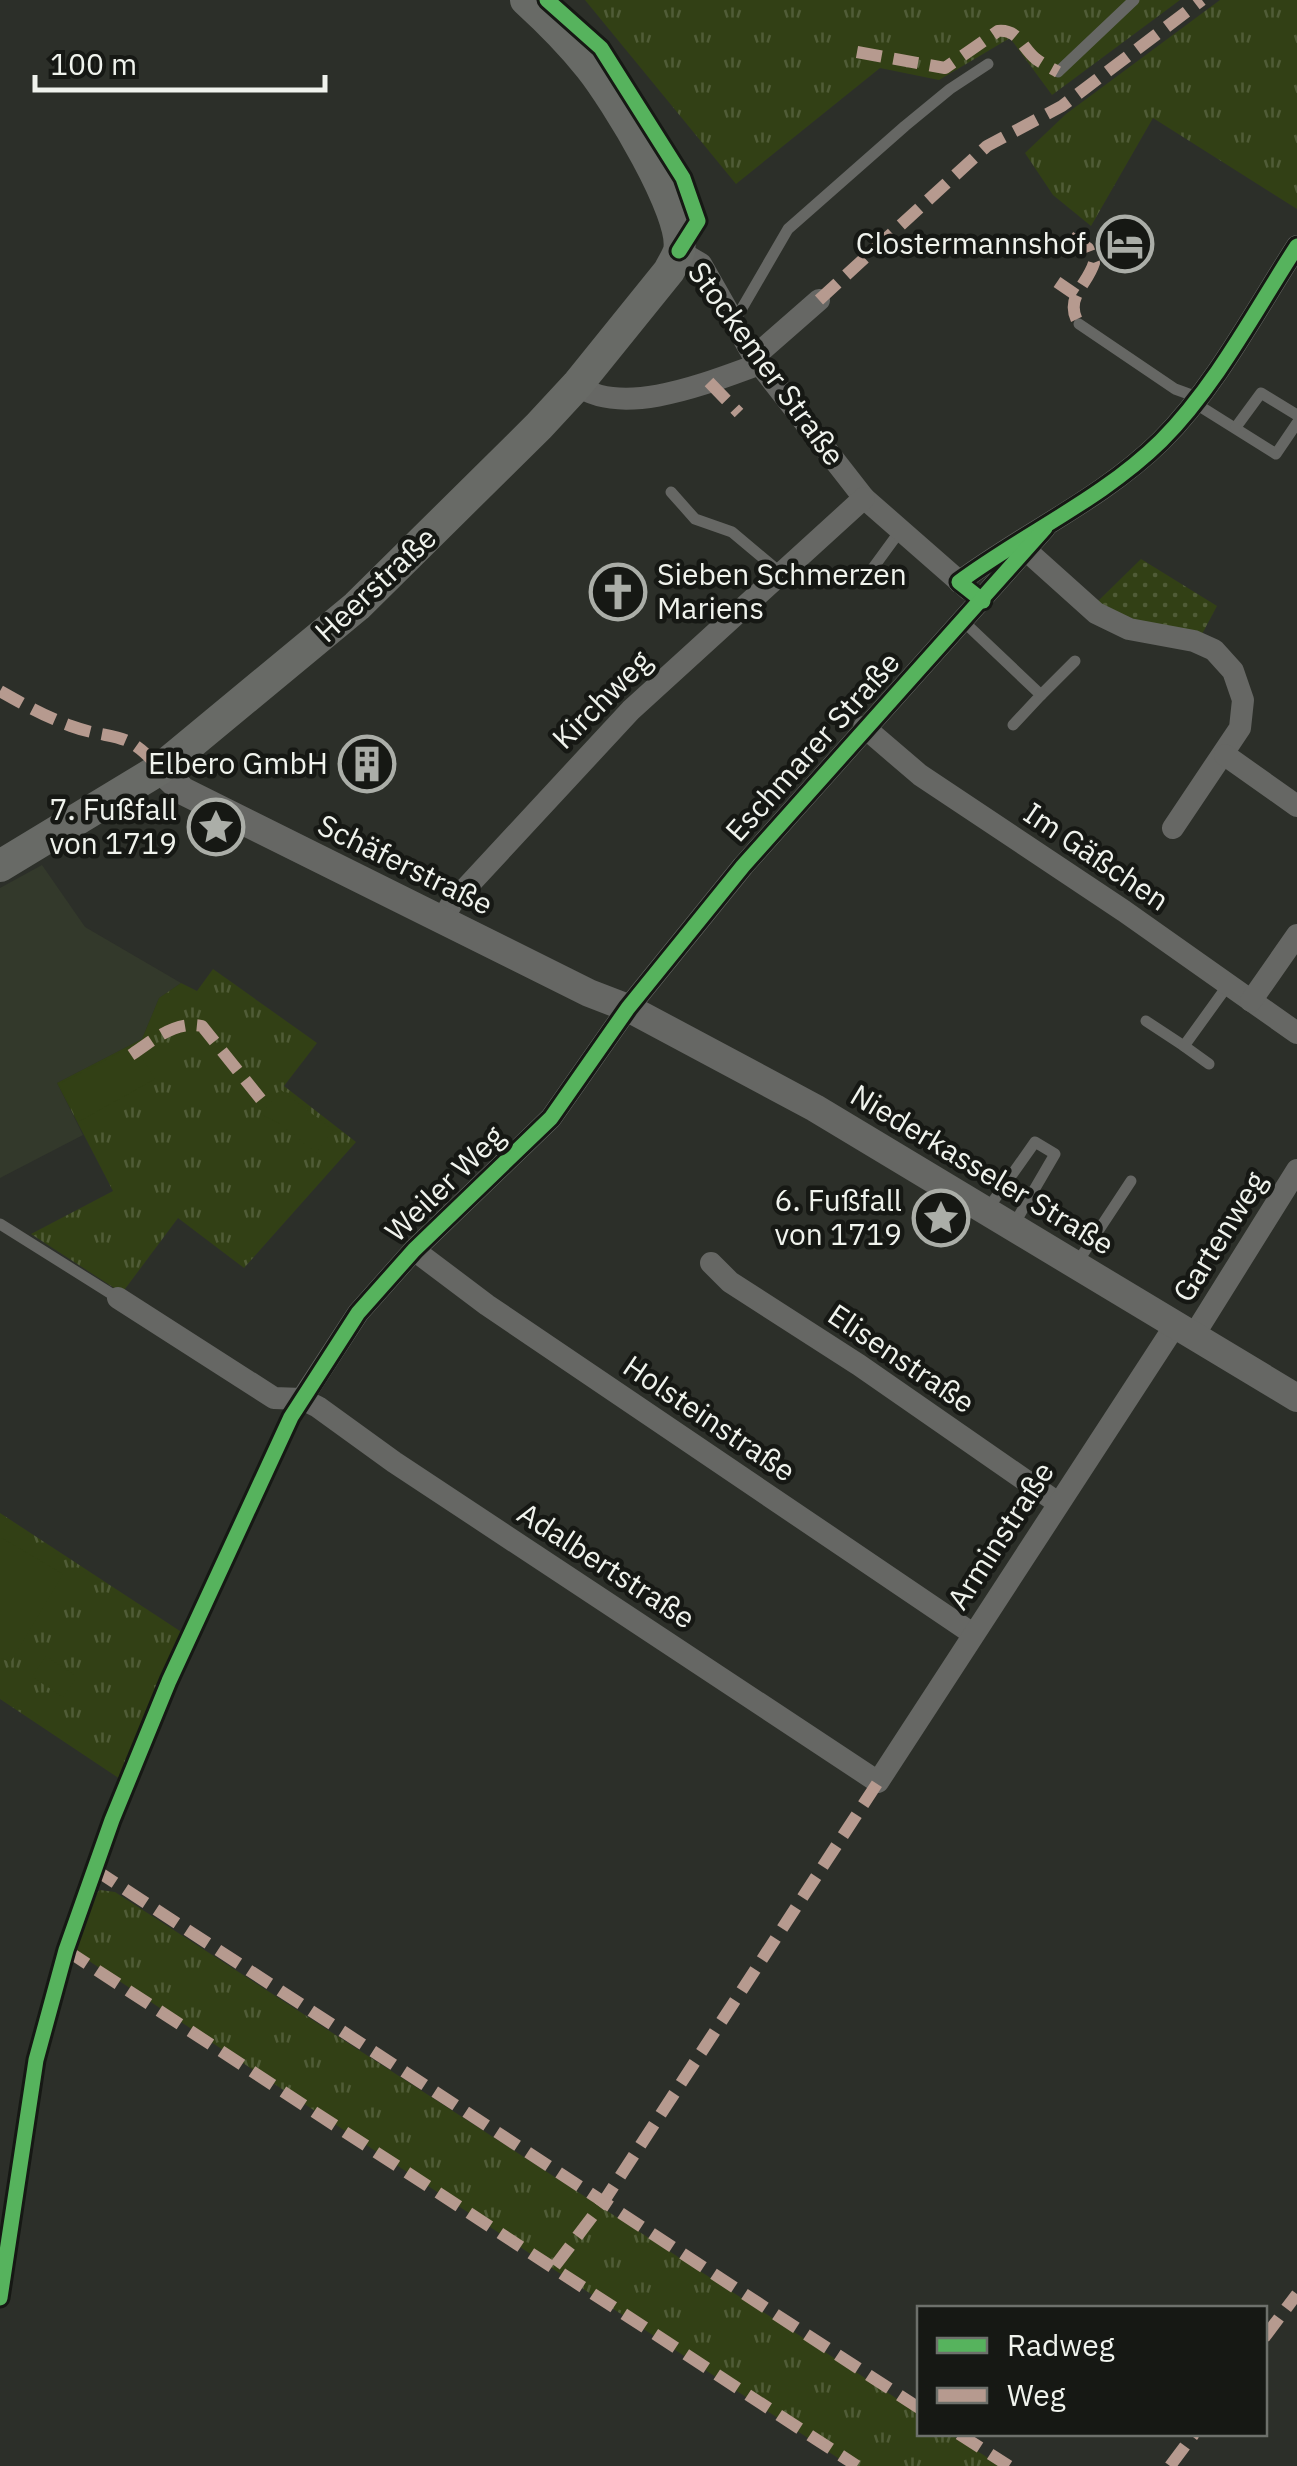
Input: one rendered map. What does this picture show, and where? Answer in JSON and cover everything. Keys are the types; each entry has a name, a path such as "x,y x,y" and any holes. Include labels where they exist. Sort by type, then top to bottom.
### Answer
{"main road":[{"name":"Stockemer Straße","path":"526,0 592,70 636,139 674,213 679,251"},
{"name":"Heerstraße","path":"0,866 160,768 357,606 518,449 577,385 668,271 679,251"}],"street":[{"name":"Eschmarer Straße","path":"959,582 1023,547 1164,438 1195,399 1297,246"},
{"name":"Stockemer Straße","path":"679,251 701,264 757,361 864,498 983,601"},
{"path":"577,385 599,396 655,397 676,393 757,361 819,300"},
{"name":"Kirchweg","path":"442,918 538,807 632,710 864,498"},
{"name":"Eschmarer Straße","path":"628,1008 743,866 864,727 983,601 1023,547"},
{"path":"1023,547 1096,613 1129,629 1194,641 1225,659 1239,686 1243,717 1225,754 1174,828"},
{"name":"Im Gäßchen","path":"864,727 920,775 1297,1033"},
{"path":"1225,754 1297,806"},
{"name":"Schäferstraße","path":"160,768 183,791 590,993 628,1008"},
{"path":"1251,1001 1297,935"},
{"name":"Niederkasseler Straße","path":"628,1008 815,1108 1297,1398"},
{"name":"Weiler Weg","path":"302,1399 358,1312 414,1250 552,1118 628,1008"},
{"name":"Gartenweg","path":"1185,1330 1297,1170"},
{"name":"Holsteinstraße","path":"414,1250 486,1305 973,1634"},
{"name":"Elisenstraße","path":"711,1263 730,1282 860,1365 1058,1504"},
{"path":"118,1298 274,1398 302,1399"},
{"name":"Arminstraße","path":"878,1782 1058,1504 1185,1330"},
{"name":"Adalbertstraße","path":"302,1399 878,1782"}],"lane":[{"path":"1058,72 1134,0"},
{"path":"734,322 788,229 905,126 988,64"},
{"path":"1078,324 1195,399 1236,428 1276,454 1297,419 1262,393 1236,428"},
{"path":"671,492 695,519 732,532 782,574"},
{"path":"862,583 900,531"},
{"path":"964,622 1041,695"},
{"path":"1012,725 1076,660"},
{"path":"1184,1046 1228,984"},
{"path":"1146,1021 1209,1064"},
{"path":"986,1210 1035,1142 1055,1154 1013,1226"},
{"path":"1077,1263 1131,1180"},
{"path":"0,1224 118,1298"}],"shaded area":[{"path":"42,865 85,927 181,983 159,998 142,1039 57,1083 83,1135 0,1178 0,888"}],"green space":[{"path":"585,0 1180,0 1052,95 1010,38 939,80 880,68 736,184"},
{"path":"1220,0 1297,0 1297,209 1153,118 1091,226 1053,195 1025,153 1066,114"},
{"path":"1141,559 1217,606 1201,636 1159,629 1095,604"},
{"path":"213,969 317,1043 284,1086 356,1142 244,1268 178,1218 122,1293 31,1234 113,1191 57,1083 142,1039 159,998 181,983 197,991"},
{"path":"134,1045 155,1079 78,1122 59,1084"},
{"path":"281,1090 333,1130 316,1153 282,1125 261,1114"},
{"path":"0,1513 183,1633 120,1779 0,1699"},
{"path":"0,1537 63,1574 10,1663 0,1657"},
{"path":"46,1656 77,1677 63,1697 32,1677"},
{"path":"100,1890 115,1892 917,2412 917,2436 953,2436 1001,2466 850,2466 74,1951 89,1900"}],"marked path":[{"path":"819,300 987,146 1062,106 1202,0"},
{"path":"857,52 945,68 998,31 1005,31 1016,36 1036,59 1058,72"},
{"path":"1070,237 1088,248 1094,263 1075,299 1079,324"},
{"path":"1057,282 1076,295"},
{"path":"709,382 739,413"},
{"path":"0,691 62,722 128,741 160,769"},
{"path":"131,1055 173,1029 202,1026 263,1102"},
{"path":"555,2266 604,2201 878,1782"},
{"path":"94,1869 917,2407"},
{"path":"66,1950 857,2466"},
{"path":"1267,2334 1297,2294"},
{"path":"962,2436 1009,2466"},
{"path":"1170,2466 1192,2436"}],"cycle path":[{"path":"547,0 601,48 683,178 698,221 679,251"},
{"path":"983,601 959,582 1114,481 1161,441 1217,372 1297,246"},
{"path":"0,2298 36,2060 66,1950 112,1820 169,1681 291,1417 358,1313 414,1250 551,1118 628,1008 743,866 1045,528"}],"place":[{"name":"Clostermannshof","path":"1125,244"},
{"name":"Sieben Schmerzen Mariens","path":"618,592"},
{"name":"Elbero GmbH","path":"367,764"},
{"name":"7. Fußfall von 1719","path":"216,827"},
{"name":"6. Fußfall von 1719","path":"941,1218"}]}
